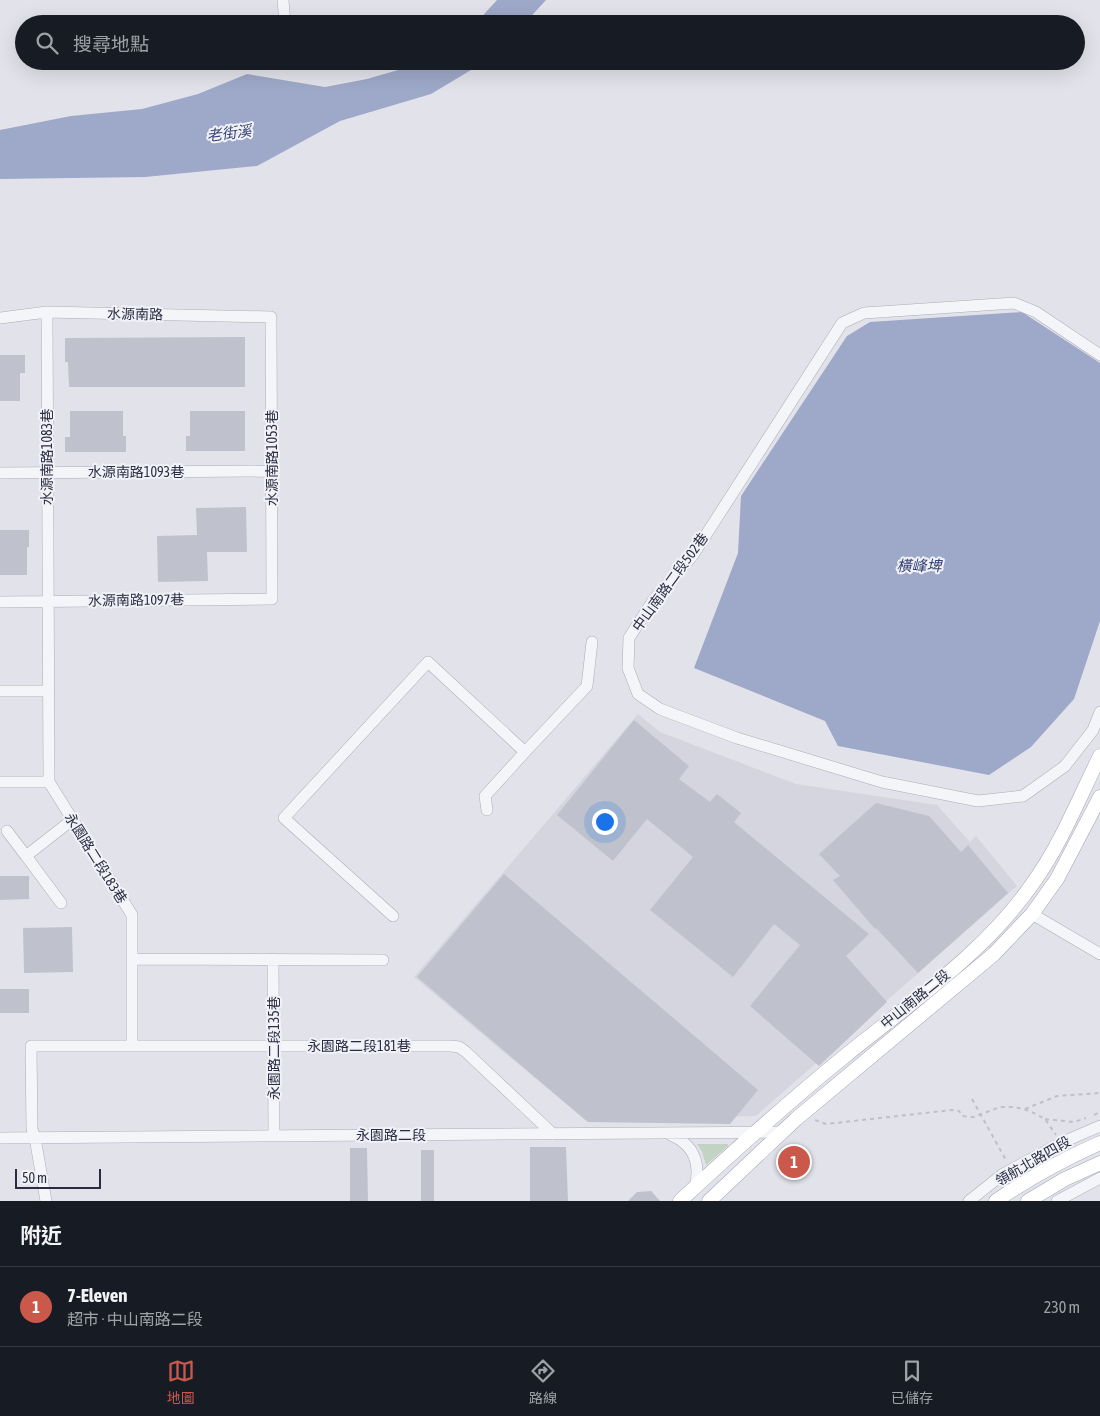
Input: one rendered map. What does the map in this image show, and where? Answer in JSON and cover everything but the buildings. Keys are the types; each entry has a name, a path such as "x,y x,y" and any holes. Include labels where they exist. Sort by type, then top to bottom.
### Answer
{"main road":[{"name":"中山南路二段","path":"680,1201 812,1082 950,972 996,927 1034,883 1100,756"},
{"name":"中山南路二段","path":"709,1201 825,1094 994,954 1032,914 1057,879 1100,797"},
{"name":"領航北路四段","path":"996,1201 1018,1185 1100,1142"},
{"path":"1028,1201 1065,1179 1100,1163"}],"street":[{"path":"283,0 284,15"},
{"name":"中山南路二段502巷","path":"1100,355 1036,312 1014,303 864,313 842,323 693,555 654,600 629,638 628,668 638,694 660,710 736,738 882,782 978,801 1023,796 1065,766 1093,730 1100,712"},
{"name":"水源南路","path":"0,318 47,312 271,317"},
{"name":"水源南路1083巷","path":"47,312 48,601"},
{"name":"水源南路1053巷","path":"271,317 272,599"},
{"name":"水源南路1093巷","path":"0,473 272,471"},
{"name":"水源南路1097巷","path":"0,602 272,599"},
{"path":"0,782 49,782 48,601"},
{"path":"487,810 485,796 588,686 592,642"},
{"path":"393,916 284,818 428,662 526,752"},
{"path":"0,691 48,691"},
{"name":"永園路二段183巷","path":"49,782 132,915 132,1046"},
{"path":"26,856 72,820"},
{"path":"7,831 61,904"},
{"path":"1032,914 1100,954"},
{"path":"132,959 383,960"},
{"name":"永園路二段135巷","path":"274,959 274,1136"},
{"path":"46,1201 32,1129 32,1046 132,1046"},
{"name":"永園路二段181巷","path":"132,1046 459,1047 553,1134"},
{"path":"812,1082 825,1094"},
{"name":"領航北路四段","path":"969,1201 1003,1174 1063,1142 1100,1126"},
{"name":"永園路二段","path":"0,1138 782,1132"},
{"path":"667,1133 683,1140 692,1152 697,1164 698,1176 695,1188"},
{"path":"1057,1201 1100,1178"}],"path":[{"path":"1024,1110 1057,1096 1100,1094"},
{"path":"972,1099 1008,1164"},
{"path":"813,1119 826,1124 952,1110 959,1111 962,1116 974,1117 1000,1107 1015,1107 1044,1118 1074,1122 1090,1117"},
{"path":"1044,1118 1057,1136"}],"shaded area":[{"path":"638,714 660,732 796,784 937,805 970,842 976,836 1017,886 756,1116 585,1120 414,977"}],"green space":[{"path":"697,1144 728,1144 728,1146 706,1165"}],"water":[{"path":"497,0 546,0 532,15 483,15"},
{"name":"老街溪","path":"398,70 471,70 431,94 340,121 257,166 145,177 0,179 0,130 71,116 142,109 198,94 247,74 325,87 367,79"},
{"name":"橫峰埤","path":"1022,312 1100,363 1100,621 1074,699 1031,747 989,775 838,746 825,721 694,668 738,553 741,496 847,336 870,322"}],"place":[{"name":"7-Eleven","path":"794,1162"}]}
